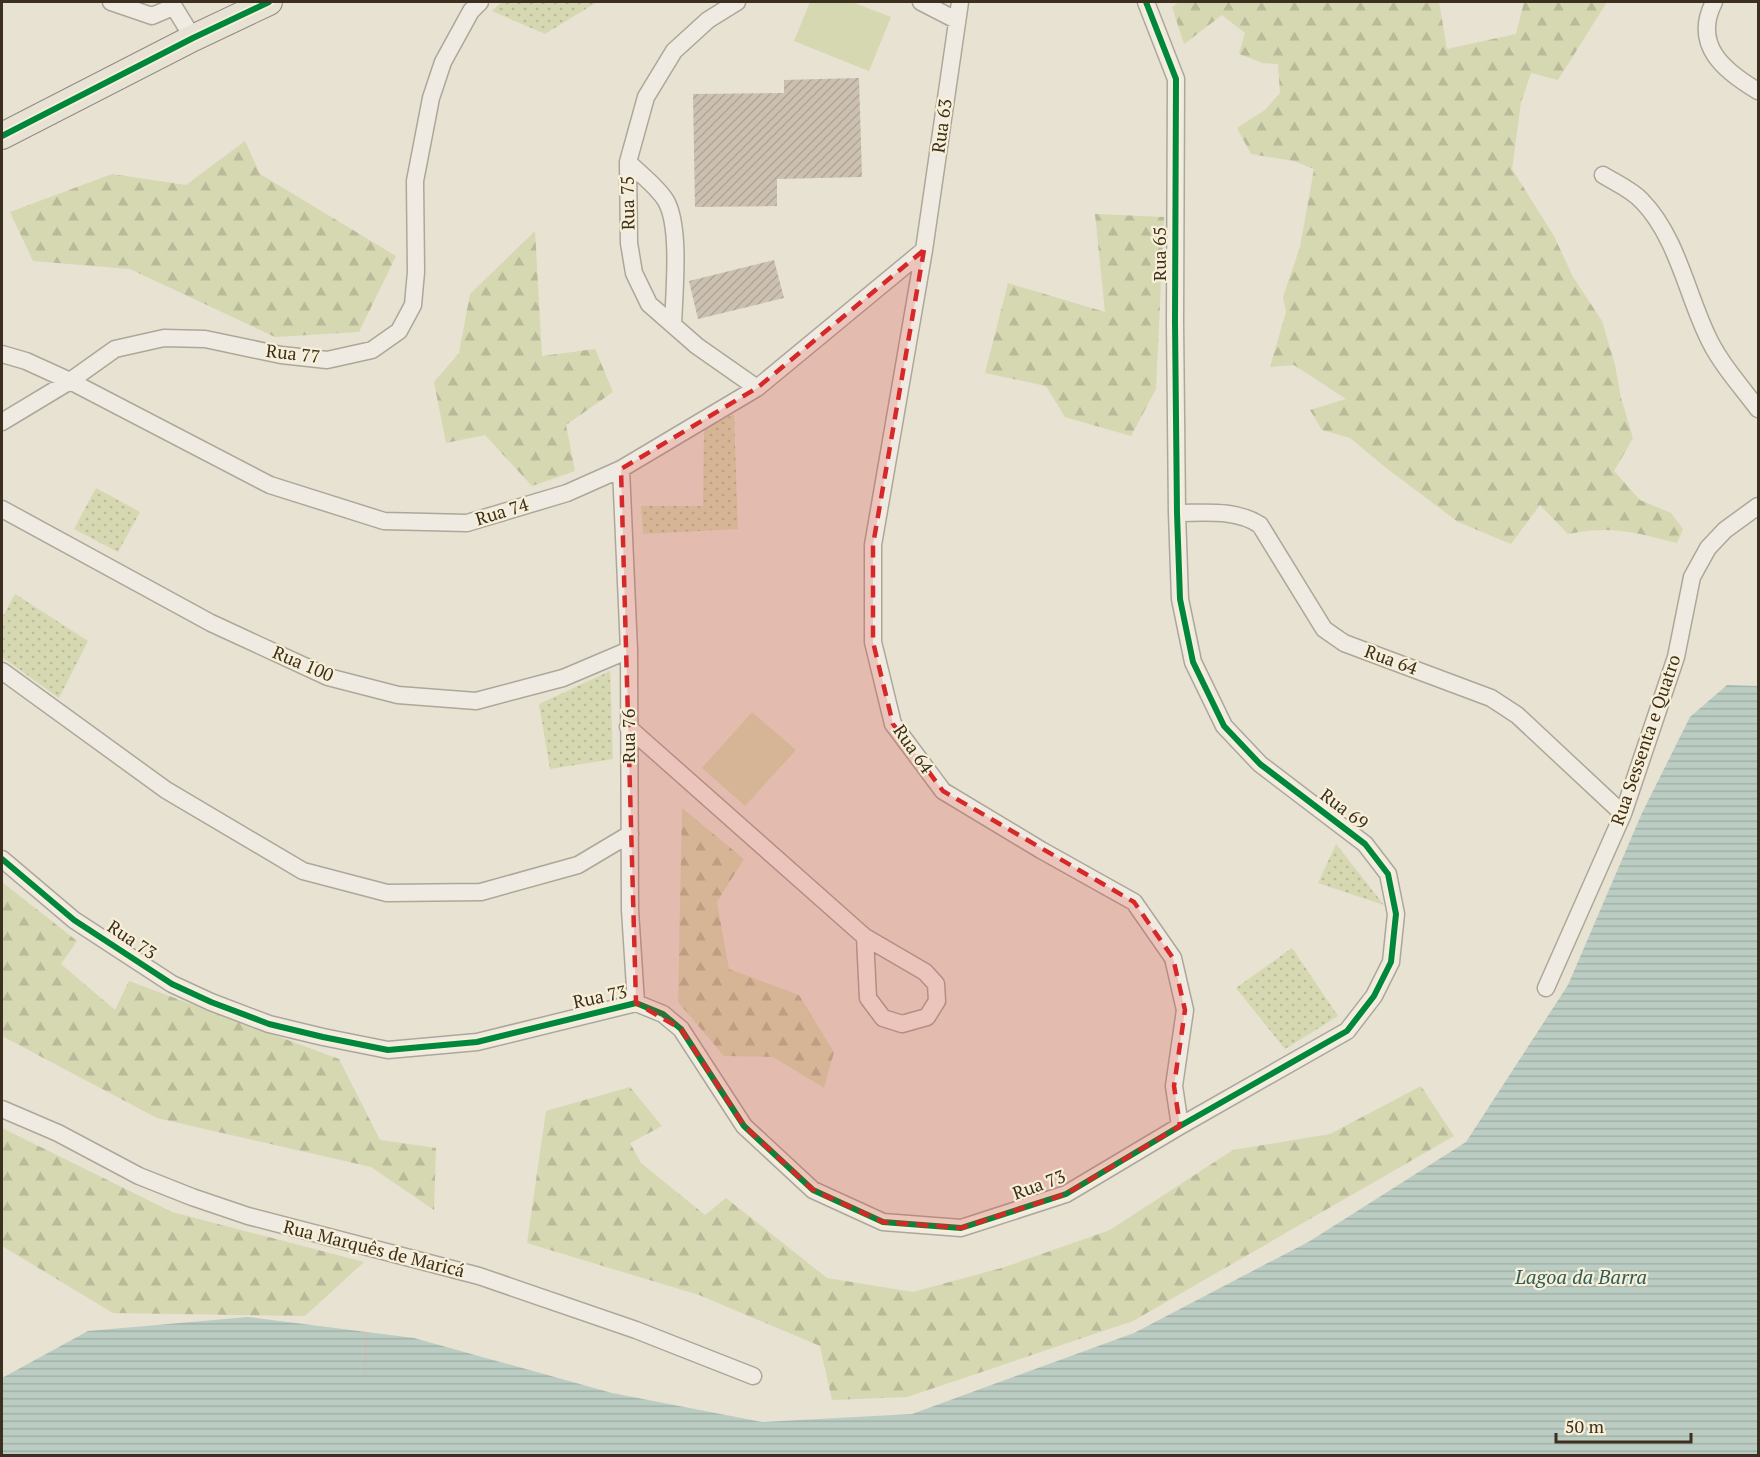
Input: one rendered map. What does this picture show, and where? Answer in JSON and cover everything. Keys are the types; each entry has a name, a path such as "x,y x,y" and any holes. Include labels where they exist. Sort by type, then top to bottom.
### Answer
{"main road":[{"path":"2,136 193,38 269,2"}],"street":[{"path":"111,2 152,16 172,4 193,38"},
{"name":"Rua 77","path":"2,422 70,381 115,349 165,338 205,339 281,355 327,360 372,350 399,331 413,305 416,272 415,181 431,98 444,62 471,11 480,2"},
{"name":"Rua 75","path":"737,2 708,20 674,51 646,97 628,162 628,243 634,273 649,304 697,346 757,388"},
{"path":"921,2 956,20"},
{"name":"Rua 63","path":"924,250 960,2"},
{"name":"Rua 65","path":"1146,2 1176,79 1177,513"},
{"path":"1714,2 1709,12 1707,34 1713,55 1737,78 1758,91"},
{"path":"628,162 665,199 672,213 675,234 673,325"},
{"path":"1604,175 1640,199 1652,214 1678,259 1706,333 1718,356 1758,409"},
{"name":"Rua 74","path":"2,354 26,361 70,381 270,485 384,521 467,523 567,493 621,469 757,388 924,250"},
{"name":"Rua 64","path":"924,250 873,545 873,642 894,724 943,791 1134,903 1141,912 1173,958 1185,1010 1174,1086 1180,1126"},
{"name":"Rua 76","path":"621,469 629,650 630,910 636,1003"},
{"name":"Rua Sessenta e Quatro","path":"1546,988 1623,814 1676,657 1692,578 1708,548 1725,530 1758,506"},
{"name":"Rua 100","path":"2,509 211,623 328,677 398,695 476,701 562,678 629,650"},
{"name":"Rua 64","path":"1177,513 1233,513 1248,517 1260,525 1324,629 1344,643 1491,698 1517,716 1623,814"},
{"name":"Rua 69","path":"1177,513 1180,599 1193,663 1224,726 1260,764 1365,844 1388,874 1396,914 1391,962 1374,996 1347,1031 1180,1126"},
{"path":"2,671 166,790 303,871 387,893 481,892 578,865 630,834"},
{"path":"628,727 865,937 924,972 936,984 937,1001 927,1017 902,1024 883,1018 868,998 865,937"},
{"name":"Rua 73","path":"2,859 74,920 172,984 269,1024 323,1037 388,1050 477,1042 636,1003 663,1014 681,1029 744,1126 813,1190 883,1222 961,1228 1066,1194 1180,1126"},
{"name":"Rua Marquês de Maricá","path":"2,1109 58,1133 139,1176 192,1197 248,1216 479,1276 636,1330 753,1376"}],"path":[{"path":"364,1375 366,1332"}],"highlighted area":[{"path":"924,250 873,545 873,642 893,724 943,791 1134,902 1173,958 1185,1010 1174,1086 1180,1126 1066,1194 961,1228 883,1222 813,1190 744,1126 681,1029 636,1003 621,469 757,388"}],"green space":[{"path":"502,2 597,2 545,34 492,11"},
{"path":"810,2 852,2 891,17 869,71 794,41"},
{"path":"1179,2 1439,2 1447,49 1516,34 1524,2 1607,2 1558,80 1531,73 1521,102 1512,169 1554,236 1573,277 1602,321 1633,438 1614,471 1640,500 1671,513 1683,529 1677,543 1623,531 1597,530 1568,534 1540,505 1511,544 1458,522 1350,438 1322,430 1310,410 1346,399 1294,365 1270,367 1286,312 1283,297 1300,247 1314,169 1294,161 1251,154 1237,128 1265,110 1280,93 1278,64 1263,63 1239,54 1245,33 1222,15 1184,44 1172,7"},
{"path":"245,141 260,174 396,256 359,332 275,337 130,269 33,261 10,212 112,174 186,185"},
{"path":"1095,214 1164,217 1156,389 1131,436 1065,417 1046,386 985,373 1008,283 1105,312"},
{"path":"535,231 542,356 595,349 613,392 566,425 575,471 532,486 485,435 446,443 434,382 459,353 470,294"},
{"path":"734,414 738,529 643,534 641,506 703,506 704,428"},
{"path":"96,488 140,512 118,552 74,529"},
{"path":"15,594 88,641 59,698 2,657 2,618"},
{"path":"610,671 613,759 550,769 539,704"},
{"path":"752,712 796,750 745,806 702,768"},
{"path":"682,808 744,859 717,902 729,969 799,995 834,1052 824,1088 773,1057 724,1056 678,1002"},
{"path":"1336,844 1384,905 1318,883"},
{"path":"2,882 77,941 61,964 115,1010 129,981 339,1059 380,1140 436,1148 434,1210 371,1167 157,1118 2,1036"},
{"path":"1292,948 1338,1016 1285,1049 1236,988"},
{"path":"1421,1086 1454,1136 1133,1321 907,1397 832,1400 820,1346 699,1295 527,1243 546,1111 630,1087 662,1126 630,1143 641,1163 705,1215 726,1198 827,1278 913,1292 1005,1267 1110,1230 1233,1150 1330,1134"},
{"path":"2,1128 172,1212 364,1262 305,1316 113,1313 2,1246"}],"water":[{"name":"Lagoa da Barra","path":"1727,685 1758,686 1758,1455 2,1455 2,1378 88,1331 248,1317 414,1338 612,1393 762,1422 912,1414 1134,1333 1310,1241 1466,1142 1568,985 1642,813 1690,717"}],"building":[{"path":"859,78 862,177 777,179 777,206 695,207 693,94 784,93 784,80"},
{"path":"774,260 784,298 698,319 689,281"}],"cycle path":[{"path":"2,136 193,38 269,2"},
{"path":"2,859 74,920 172,984 269,1024 323,1037 388,1050 477,1042 636,1003 663,1014 681,1029 744,1126 813,1190 883,1222 961,1228 1066,1194 1347,1031 1374,996 1391,962 1396,914 1388,874 1365,844 1260,764 1224,726 1193,662 1180,599 1175,322 1176,79 1146,2"}]}
